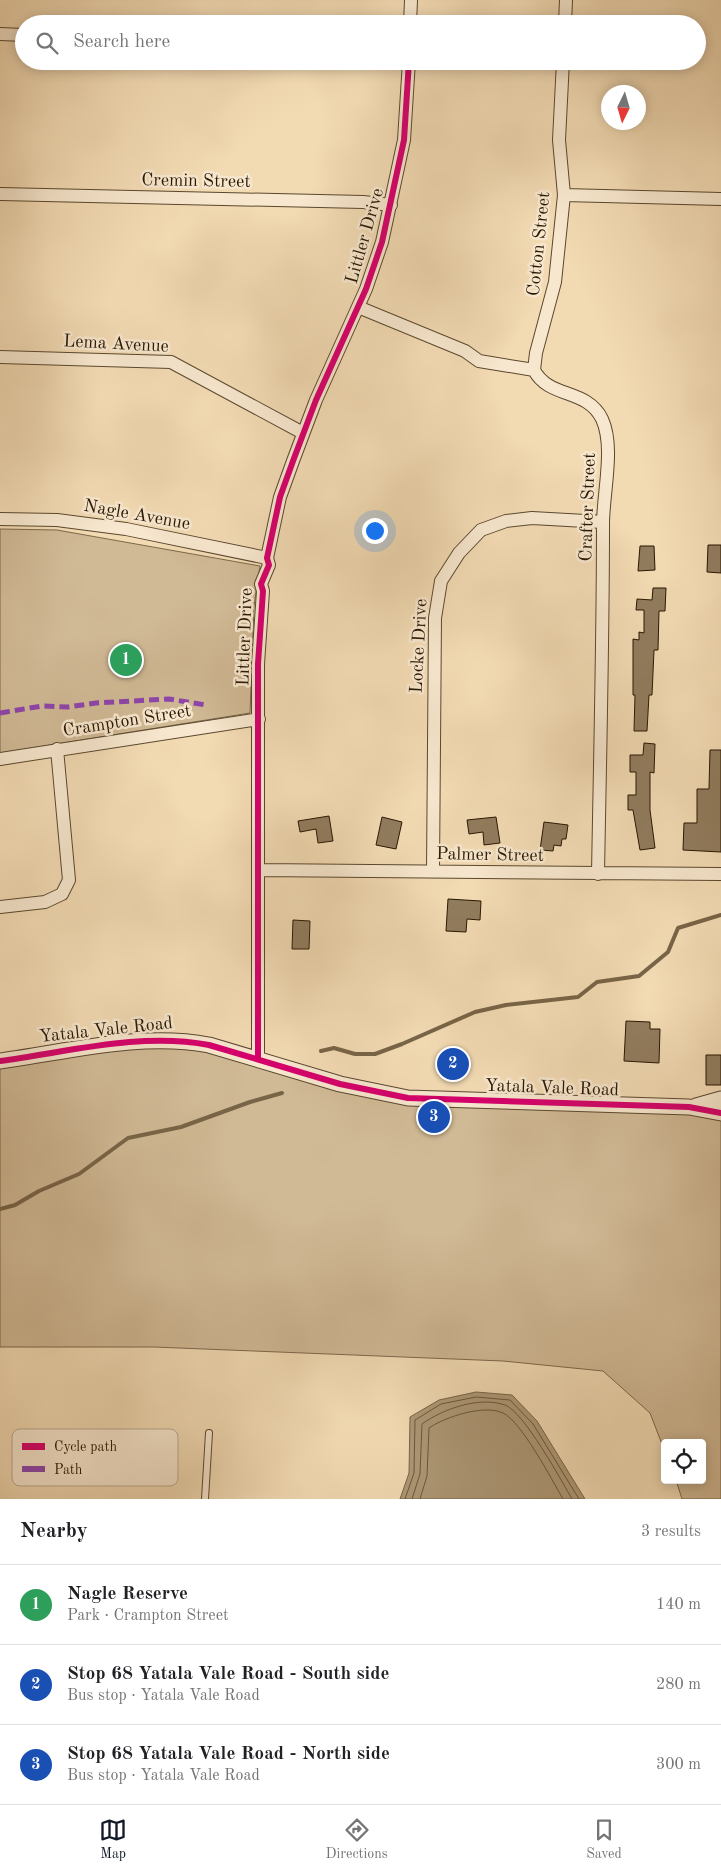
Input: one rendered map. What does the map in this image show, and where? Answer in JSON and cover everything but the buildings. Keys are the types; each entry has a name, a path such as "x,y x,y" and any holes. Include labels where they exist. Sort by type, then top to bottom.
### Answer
{"street":[{"path":"410,15 411,0"},
{"path":"565,15 566,0"},
{"path":"0,34 15,35"},
{"name":"Littler Drive","path":"258,1060 258,664 263,591 261,584 269,565 267,558 280,497 316,400 358,307 382,242 404,140 408,70"},
{"name":"Cotton Street","path":"534,370 536,353 555,282 564,195 559,140 563,70"},
{"name":"Cremin Street","path":"0,194 363,202 390,205"},
{"path":"564,195 721,199"},
{"path":"358,307 465,351 479,361 534,370"},
{"name":"Lema Avenue","path":"0,357 171,362 303,433"},
{"name":"Crafter Street","path":"534,370 538,378 552,388 586,400 602,418 608,437 603,522 598,874"},
{"name":"Locke Drive","path":"433,871 435,618 441,581 459,553 481,530 506,521 532,518 603,522"},
{"name":"Nagle Avenue","path":"0,519 57,520 126,529 267,558"},
{"name":"Crampton Street","path":"0,759 259,719"},
{"path":"0,907 45,902 62,894 69,880 57,749"},
{"name":"Palmer Street","path":"259,870 721,874"},
{"name":"Yatala Vale Road","path":"0,1061 161,1040 183,1041 209,1046 372,1092 408,1098 689,1107 721,1112"},
{"name":"Yatala Vale Road","path":"689,1107 721,1099"}],"lane":[{"path":"205,1499 209,1433"}],"shaded area":[{"path":"0,529 57,530 260,566 254,606 250,713 0,753"},
{"path":"183,1041 372,1092 721,1110 721,1499 682,1499 677,1484 706,1484 706,1439 661,1439 661,1442 650,1413 603,1371 503,1361 154,1347 0,1347 0,1061"}],"water":[{"path":"476,1392 512,1395 537,1421 585,1499 400,1499 409,1473 410,1417 439,1400"}],"waterway":[{"path":"321,1051 334,1048 355,1054 375,1054 475,1012 506,1005 578,997 597,982 639,976 668,952 678,928 721,915"},
{"path":"0,1209 15,1205 39,1191 79,1174 128,1138 181,1127 250,1102 282,1093"}],"marked path":[{"path":"0,713 42,706 68,707 96,703 169,699 206,705"}],"cycle path":[{"path":"258,1059 258,664 263,591 261,584 269,565 267,558 280,497 316,400 366,289 382,242 404,140 408,70"},
{"path":"0,1061 130,1042 183,1042 209,1045 340,1084 408,1098 689,1107 721,1113"}],"place":[{"name":"Nagle Reserve","path":"126,660"},
{"name":"Stop 68 Yatala Vale Road - South side","path":"453,1064"},
{"name":"Stop 68 Yatala Vale Road - North side","path":"434,1117"}]}
